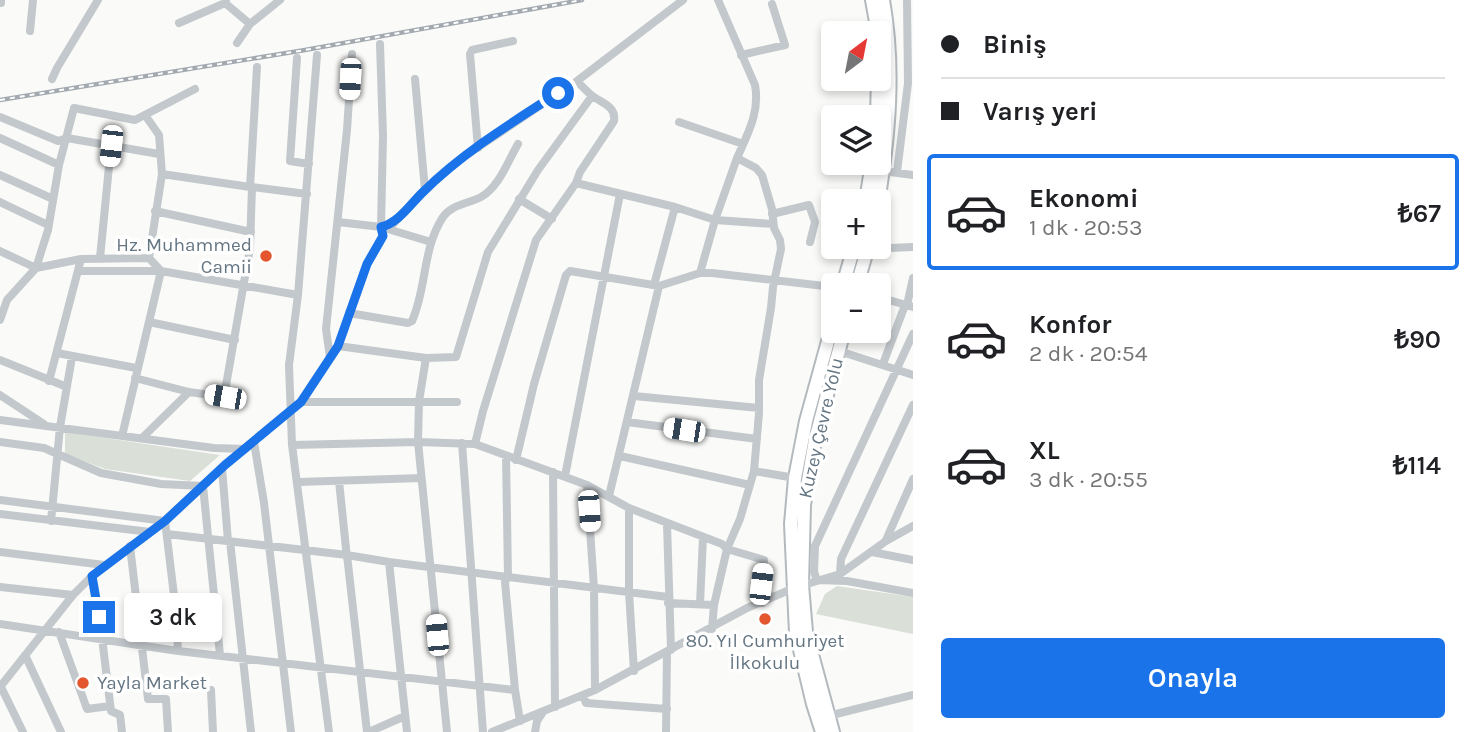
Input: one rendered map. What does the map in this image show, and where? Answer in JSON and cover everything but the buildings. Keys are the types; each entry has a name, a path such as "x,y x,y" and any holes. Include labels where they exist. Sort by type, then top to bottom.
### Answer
{"highway":[{"path":"873,0 876,21"},
{"path":"883,0 890,105"},
{"name":"Kuzey Çevre Yolu","path":"827,343 806,421 795,478 791,524 806,632 833,732"},
{"name":"Kuzey Çevre Yolu","path":"822,732 796,633 798,587 804,505 815,440 841,343"}],"street":[{"path":"30,31 33,0"},
{"path":"52,79 98,0"},
{"path":"237,43 250,24 280,0"},
{"path":"381,227 393,224 425,190 459,160 577,81 683,0"},
{"path":"700,273 715,220 757,109 755,85 718,0"},
{"path":"891,167 908,83 908,0"},
{"path":"179,23 226,1 250,24"},
{"path":"741,55 785,45 772,4"},
{"path":"478,148 470,54 472,50 513,41"},
{"path":"23,732 0,687 45,629 73,595 104,565 165,521 222,468 301,402 338,346 367,264 383,236 380,44"},
{"path":"330,358 326,329 348,130 352,54"},
{"path":"317,55 298,295 289,366 292,446 299,482 329,732"},
{"path":"297,58 290,161 309,164"},
{"path":"135,378 190,392 225,397 251,232 257,67"},
{"path":"415,79 425,190"},
{"path":"475,444 536,240 576,183 580,172 614,121 615,115 611,108 592,96 577,81"},
{"path":"0,320 4,298 36,268 74,108 135,120 195,89"},
{"path":"338,346 426,358 456,357 488,252 557,142 592,96"},
{"path":"145,115 159,135 162,174 149,258"},
{"path":"0,117 58,141 67,138 159,154"},
{"path":"679,122 743,144"},
{"path":"0,138 59,165"},
{"path":"349,313 408,323 412,321 431,242 445,214 458,205 481,197 489,190 518,144"},
{"path":"100,258 111,146"},
{"path":"712,629 714,605 727,549 740,519 754,471 758,387 781,249 762,174 737,158"},
{"path":"891,172 913,175"},
{"path":"162,174 307,194"},
{"path":"0,175 52,199"},
{"path":"576,183 675,207 715,220 773,225"},
{"path":"565,477 620,194"},
{"path":"519,199 552,219"},
{"path":"0,202 48,225"},
{"path":"772,214 809,205 816,222 810,242"},
{"path":"609,496 634,396 675,207"},
{"path":"155,211 251,232"},
{"path":"338,222 381,227 431,242"},
{"path":"891,247 913,247"},
{"path":"0,251 36,268 81,259 149,258 161,271"},
{"path":"49,381 81,259"},
{"path":"78,271 161,271 298,295"},
{"path":"122,436 161,271"},
{"path":"516,460 534,384 566,275 570,271 656,285 700,273 821,286"},
{"path":"883,364 908,306 913,278"},
{"path":"891,301 908,306"},
{"path":"149,322 235,340"},
{"path":"817,580 814,572 815,546 913,334"},
{"path":"839,351 913,375"},
{"path":"58,353 136,368"},
{"path":"51,521 60,427 72,357"},
{"path":"426,358 419,401 418,442 447,732"},
{"path":"0,360 66,387"},
{"path":"142,438 190,392"},
{"path":"0,395 47,426"},
{"path":"634,396 759,408"},
{"path":"301,402 457,402"},
{"path":"840,574 841,559 913,405"},
{"path":"0,420 245,449"},
{"path":"627,422 757,439"},
{"path":"0,442 44,448 101,473 161,484 203,486"},
{"path":"254,442 290,732"},
{"path":"292,446 418,442 475,444 587,485 629,508 722,544 727,549 764,560 762,603"},
{"path":"462,443 483,732"},
{"path":"506,456 508,576 505,582 520,721"},
{"path":"620,456 750,485"},
{"path":"222,468 251,732"},
{"path":"754,471 795,478"},
{"path":"553,472 555,707"},
{"path":"299,482 421,478"},
{"path":"886,541 913,479"},
{"path":"339,481 368,732 405,716"},
{"path":"587,485 594,588 595,690"},
{"path":"203,486 220,655"},
{"path":"0,500 165,521"},
{"path":"629,508 629,593 634,671"},
{"path":"0,514 150,532"},
{"path":"165,521 178,650"},
{"path":"666,732 669,651 667,524"},
{"path":"492,732 595,690 747,608 817,580 840,574 886,541 912,527"},
{"path":"167,534 347,555 714,605"},
{"path":"700,604 703,537"},
{"path":"130,546 148,699 166,699 168,732"},
{"path":"0,552 104,565"},
{"path":"872,552 913,560"},
{"path":"389,562 407,732"},
{"path":"92,576 110,706 111,711 120,715 122,732"},
{"path":"817,580 847,581 913,593"},
{"path":"0,587 73,595"},
{"path":"0,624 178,650 515,690"},
{"path":"59,632 87,709 110,706"},
{"path":"25,655 61,732"},
{"path":"211,690 214,732"},
{"path":"583,695 586,703 667,709"},
{"path":"828,716 913,695"},
{"path":"536,732 537,721 543,712"}],"shaded area":[{"path":"65,432 220,455 190,481 105,469 65,454"},
{"path":"837,586 913,597 913,634 816,614 825,594"}],"railway":[{"path":"0,100 305,50 582,0"}],"place":[{"name":"Hz. Muhammed Camii","path":"266,256"},
{"name":"80. Yıl Cumhuriyet İlkokulu","path":"765,619"},
{"name":"Yayla Market","path":"83,683"}],"route":[{"path":"99,617 92,576 165,521 225,465 301,402 338,346 367,264 383,236 381,227 393,224 425,190 459,160 558,93"}]}
